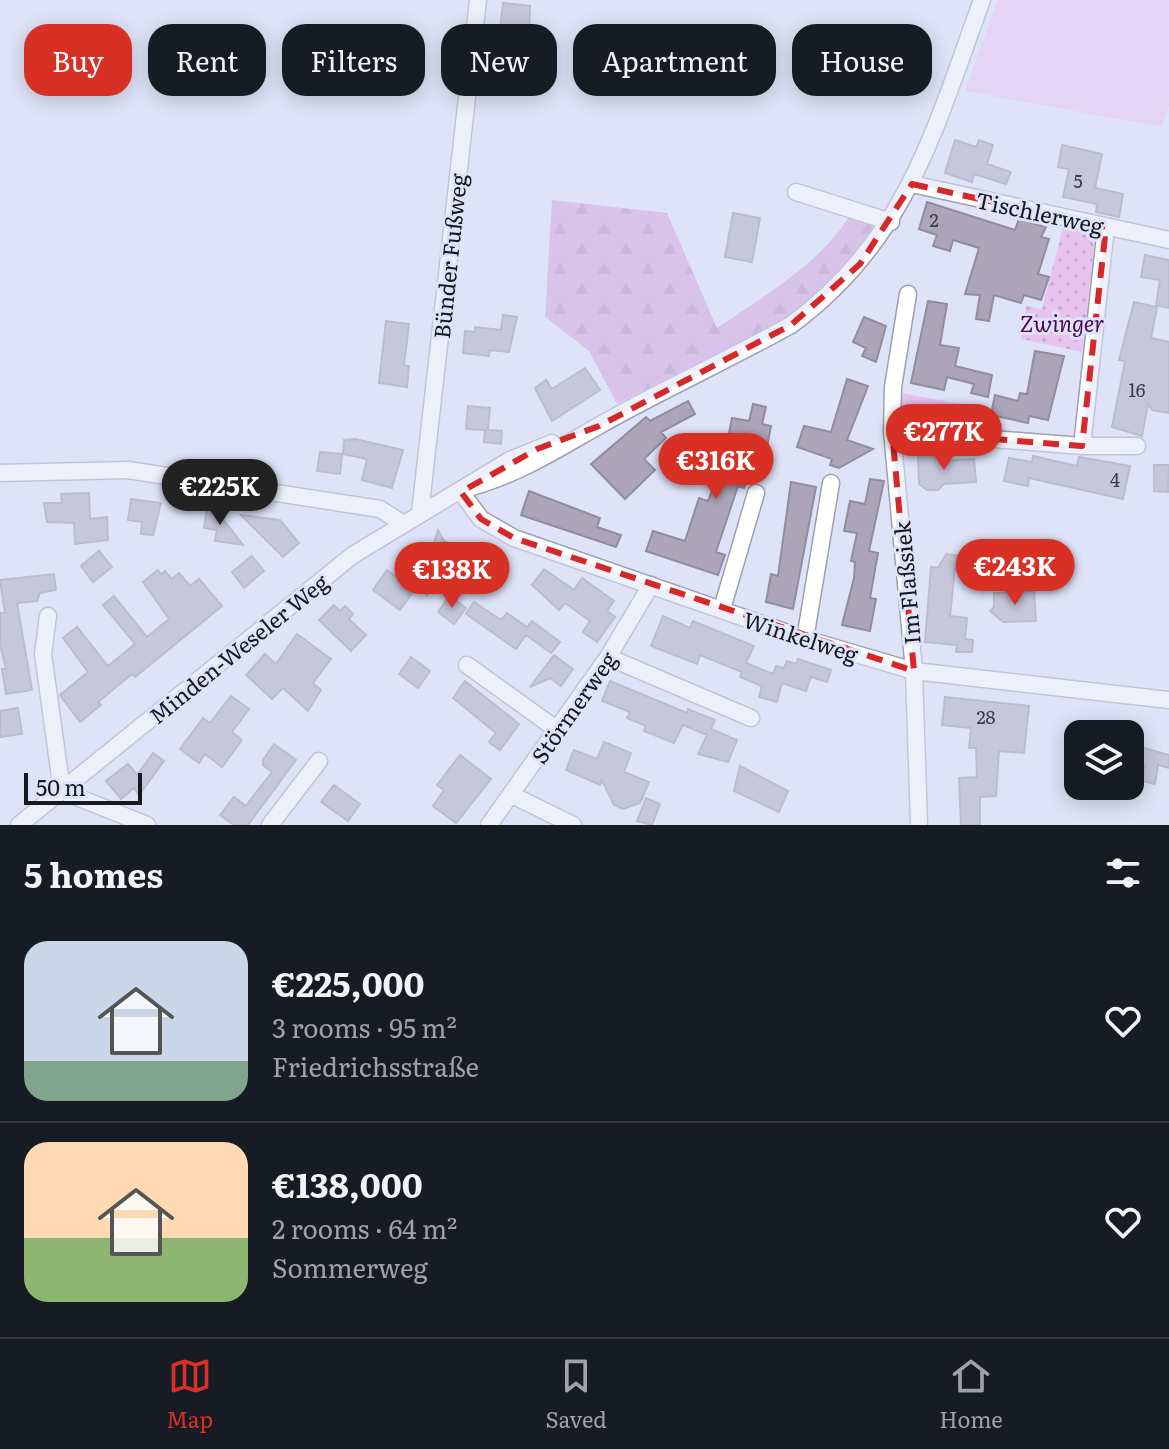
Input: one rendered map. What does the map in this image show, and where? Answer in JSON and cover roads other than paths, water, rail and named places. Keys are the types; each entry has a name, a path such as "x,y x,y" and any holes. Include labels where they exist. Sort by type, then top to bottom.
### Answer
{"street":[{"name":"Bünder Fußweg","path":"420,513 478,0"},
{"name":"Minden-Weseler Weg","path":"19,825 353,555 402,523 465,490 510,460 599,426 791,325 818,305 860,264 891,222 912,184 982,0"},
{"name":"Tischlerweg","path":"912,184 1169,240"},
{"path":"796,192 891,222"},
{"path":"1082,446 1106,227"},
{"name":"Im Flaßsiek","path":"908,294 893,387 892,431 914,671 919,825"},
{"path":"892,431 1082,446 1137,446"},
{"path":"0,473 128,470 380,509 402,523"},
{"path":"805,639 831,483"},
{"name":"Winkelweg","path":"465,490 474,513 497,530 805,639 914,671 1169,700"},
{"path":"722,609 756,493"},
{"name":"Störmerweg","path":"489,825 608,657 651,585"},
{"path":"48,616 43,654 62,791 147,825"},
{"path":"608,657 751,718"},
{"path":"467,665 556,729"},
{"path":"270,825 319,761"},
{"path":"512,795 573,825"}],"park label":[{"name":"Zwinger","path":"1062,322"}]}
